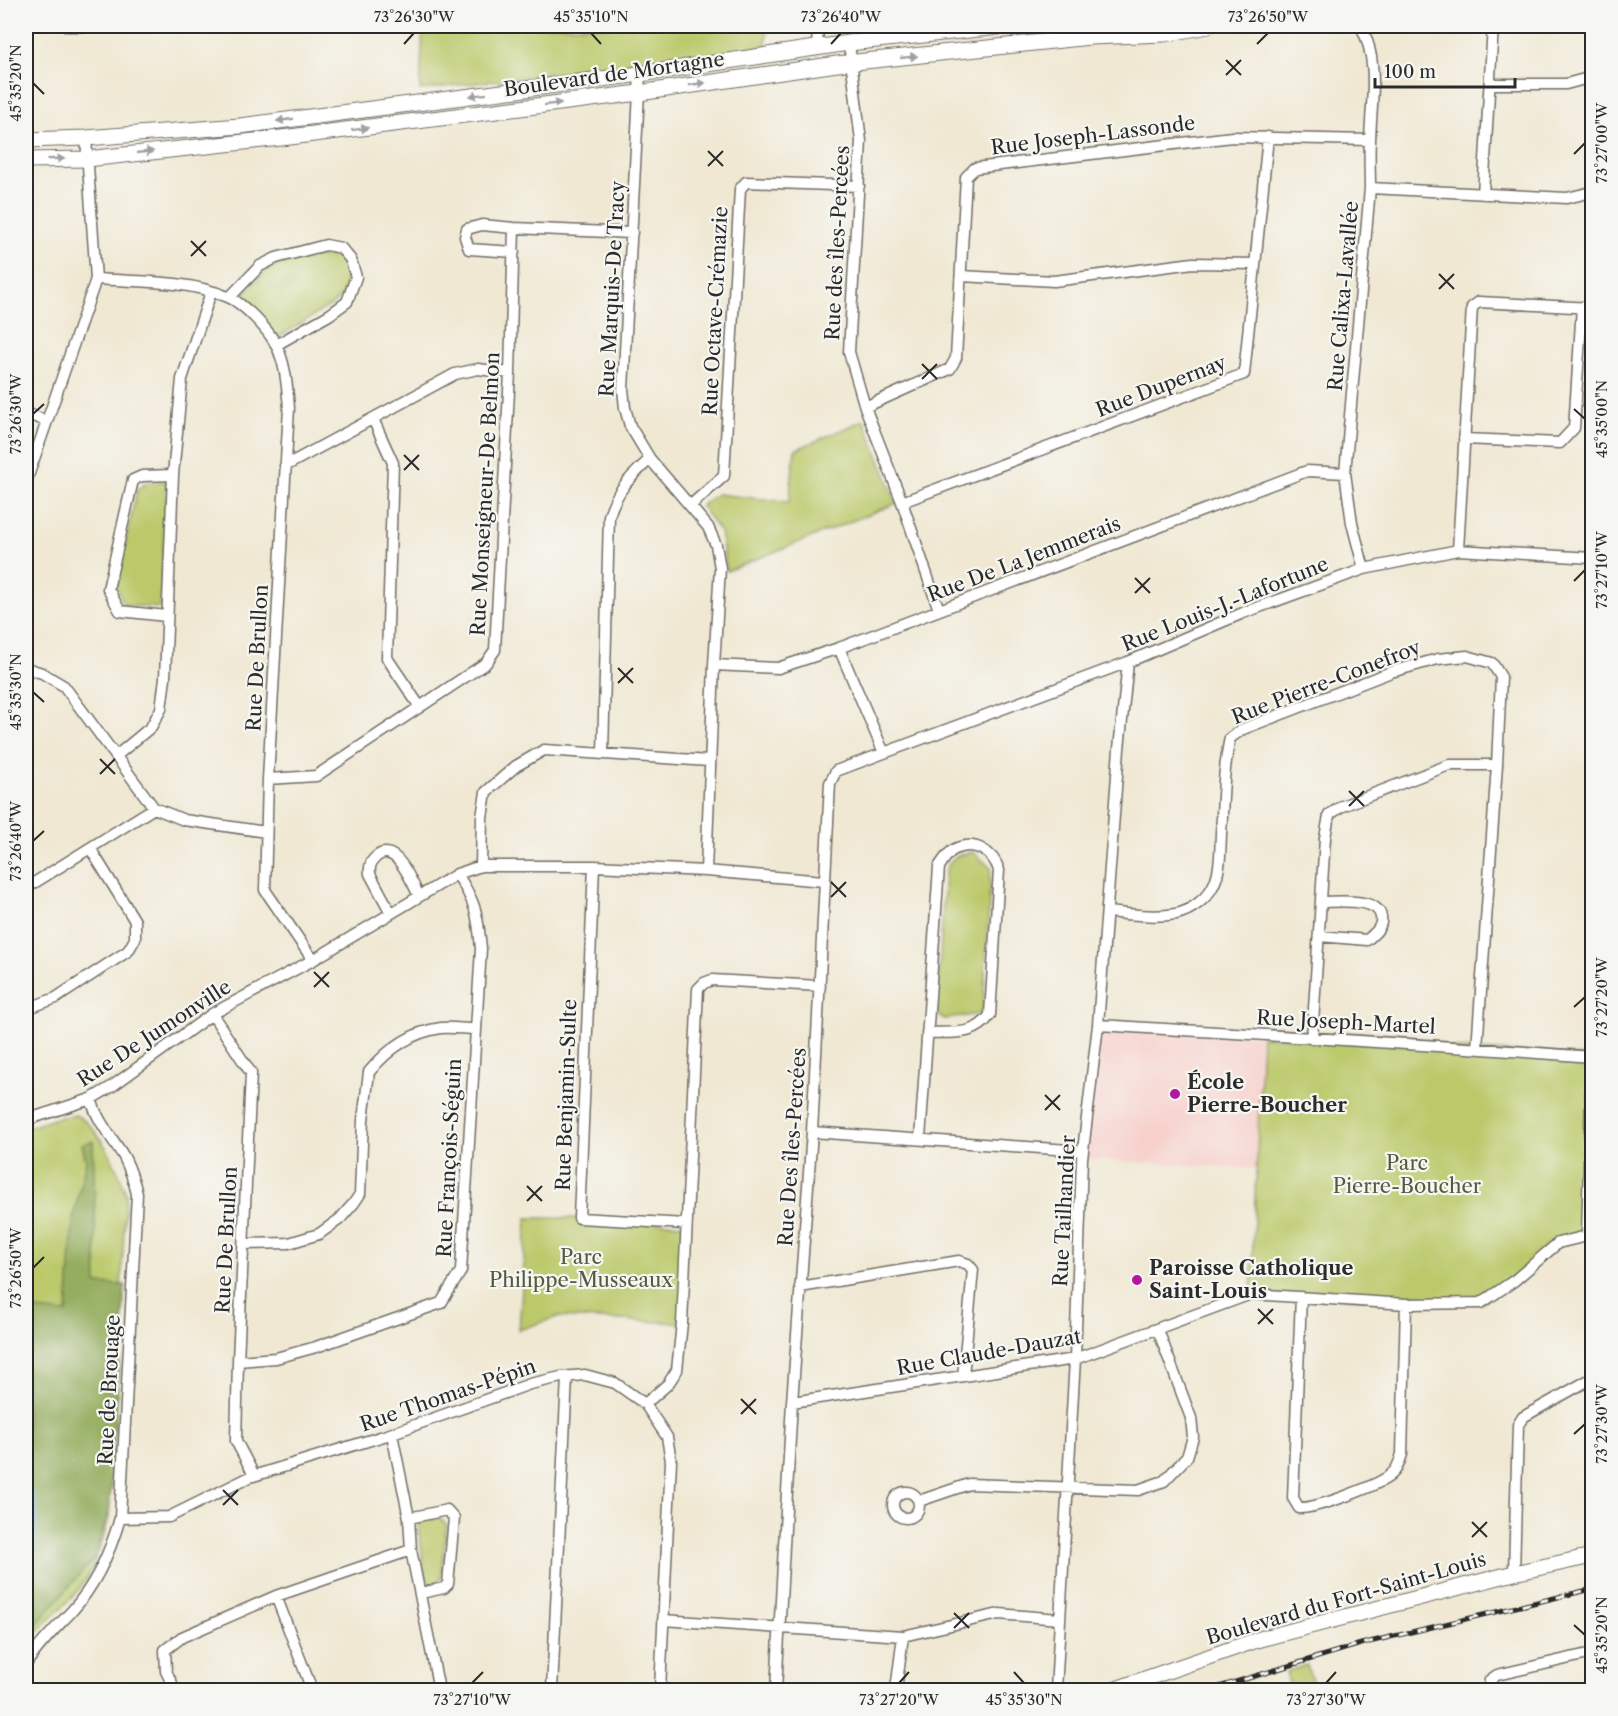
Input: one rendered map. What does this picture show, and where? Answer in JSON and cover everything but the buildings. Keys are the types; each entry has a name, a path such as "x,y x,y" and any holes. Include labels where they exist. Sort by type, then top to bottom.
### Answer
{"main road":[{"name":"Boulevard de Mortagne","path":"26,140 86,138 240,126 640,74 849,44 1007,26"},
{"name":"Boulevard de Mortagne","path":"26,160 87,159 290,137 639,93 1090,29 1164,34 1208,26"},
{"name":"Boulevard du Fort-Saint-Louis","path":"1113,1690 1260,1639 1514,1573 1593,1556"}],"street":[{"path":"67,26 97,26"},
{"path":"817,49 818,26"},
{"name":"Rue Calixa-Lavallée","path":"1361,26 1367,37 1374,74 1370,188 1346,473 1352,523 1364,569"},
{"path":"1483,194 1493,26"},
{"name":"Rue des îles-Percées","path":"849,44 861,141 849,352 865,407 902,502 939,610"},
{"name":"Rue Marquis-De Tracy","path":"640,74 623,389 624,408 630,426 650,459 691,505 708,527 717,545 720,568 706,871"},
{"path":"1490,84 1566,84 1593,77"},
{"name":"Rue Joseph-Lassonde","path":"865,407 950,369 956,358 966,177 975,168 1232,137 1370,140"},
{"name":"Rue Dupernay","path":"902,502 1244,374 1268,137"},
{"path":"26,482 96,279 86,138"},
{"name":"Rue Octave-Crémazie","path":"691,505 724,476 740,189 746,182 859,186"},
{"path":"1370,188 1567,198 1593,192"},
{"path":"514,252 469,249 465,237 467,229 482,225 632,233"},
{"name":"Rue Monseigneur-De Belmon","path":"268,779 316,776 486,663 495,650 510,373 514,228"},
{"path":"230,297 260,267 276,258 326,244 341,248 351,260 356,278 347,302 276,345"},
{"path":"961,276 1054,281 1193,263 1255,264"},
{"name":"Rue De Brullon","path":"96,279 183,285 230,297 254,317 276,345 285,372 289,408 268,779 265,890 313,960"},
{"path":"116,756 151,727 161,709 165,678 173,475 182,380 211,292"},
{"path":"1458,550 1464,440 1472,307 1479,302 1587,308 1574,428 1560,443 1464,440"},
{"path":"285,466 455,374 478,369 510,373"},
{"path":"26,413 46,421"},
{"path":"373,419 393,463 387,658 420,707"},
{"path":"603,754 609,516 614,499 624,483 650,459"},
{"name":"Rue De La Jemmerais","path":"714,665 778,668 839,648 1307,471 1346,473"},
{"path":"166,616 120,611 108,589 133,480 142,476 173,475"},
{"name":"Rue Louis-J.-Lafortune","path":"884,753 1128,662 1243,613 1364,569 1458,550 1593,558"},
{"path":"839,648 884,753"},
{"name":"Rue Pierre-Conefroy","path":"1107,912 1137,915 1176,914 1204,899 1214,885 1220,867 1225,758 1230,738 1243,729 1391,672 1438,659 1467,656 1492,663 1501,676 1477,1048"},
{"name":"Rue Tailhandier","path":"1056,1690 1075,1359 1083,1151 1098,1025 1119,749 1128,662"},
{"path":"26,668 42,673 64,686 154,808 184,820 266,832"},
{"path":"481,867 482,817 486,792 516,766 544,750 710,761"},
{"name":"Rue Des îles-Percées","path":"776,1690 792,1402 813,1132 830,783 836,771 884,753"},
{"path":"1312,1039 1329,815 1342,806 1449,765 1497,765"},
{"path":"26,888 154,808"},
{"path":"920,1139 927,1033 939,867 946,856 956,848 975,846 988,852 999,870 990,1015 984,1024 974,1031 927,1033"},
{"path":"26,1009 56,998 128,951 135,939 135,921 90,848"},
{"path":"391,913 370,874 369,867 375,857 383,853 392,854 399,859 419,896"},
{"name":"Rue De Jumonville","path":"26,1119 91,1099 212,1014 313,960 457,874 481,867 594,866 706,871 824,881"},
{"name":"Rue Benjamin-Sulte","path":"594,866 579,1218 686,1224"},
{"name":"Rue François-Séguin","path":"238,1361 276,1358 316,1347 441,1303 461,1271 481,949 478,922 471,896 457,874"},
{"path":"1319,936 1367,940 1378,931 1382,920 1379,910 1373,904 1322,902"},
{"path":"645,1404 668,1384 677,1370 682,1323 698,989 704,983 712,980 820,986"},
{"name":"Rue De Brullon","path":"212,1014 251,1074 236,1441 254,1475"},
{"name":"Rue Joseph-Martel","path":"1098,1025 1592,1057"},
{"path":"244,1244 296,1242 319,1234 340,1219 360,1194 363,1120 369,1072 401,1042 415,1035 442,1028 475,1029"},
{"path":"1590,1236 1592,1057"},
{"name":"Rue de Brouage","path":"26,1664 36,1648 71,1612 94,1581 104,1565 120,1518 137,1194 124,1157 98,1119 91,1099"},
{"path":"813,1132 1083,1151"},
{"name":"Rue Claude-Dauzat","path":"792,1402 1075,1359 1251,1294 1406,1304 1481,1303 1515,1280 1558,1243 1590,1236"},
{"path":"800,1287 959,1261 968,1264 973,1270 963,1376"},
{"path":"1301,1297 1293,1498 1299,1508 1308,1509 1388,1477 1398,1468 1402,1454 1406,1304"},
{"path":"919,1501 969,1484 1138,1490 1164,1481 1187,1457 1193,1437 1191,1418 1158,1330"},
{"name":"Rue Thomas-Pépin","path":"120,1518 169,1517 254,1475 392,1434 530,1384 585,1375 615,1383 645,1404 667,1437 671,1461 660,1690"},
{"path":"552,1690 567,1377"},
{"path":"1514,1573 1518,1425 1523,1418 1589,1380 1593,1380"},
{"path":"392,1434 409,1518 411,1550 439,1690"},
{"path":"409,1518 438,1510 447,1510 454,1518 448,1584 444,1588 421,1593"},
{"path":"175,1690 166,1671 165,1650 182,1637 276,1596 411,1550"},
{"path":"276,1596 312,1690"},
{"path":"663,1620 903,1636 999,1614 1059,1619"},
{"path":"896,1690 903,1636"},
{"path":"1488,1690 1490,1680 1497,1675 1593,1653"}],"shaded area":[{"name":"École Pierre-Boucher","path":"1098,1025 1262,1036 1258,1169 1082,1159"}],"green space":[{"path":"423,26 767,26 766,47 420,90"},
{"path":"331,255 340,258 348,274 342,295 333,304 277,338 242,301 245,292 269,268 281,263"},
{"path":"864,420 897,503 727,571 720,532 701,506 717,494 789,502 795,450"},
{"path":"167,481 160,608 124,605 116,585 137,490 147,482"},
{"path":"973,852 991,868 983,1009 979,1014 945,1019 937,1015 937,1004 945,873 955,857"},
{"name":"Parc Pierre-Boucher","path":"1262,1036 1592,1057 1587,1236 1558,1243 1481,1303 1251,1294"},
{"path":"75,1115 84,1120 100,1138 113,1161 126,1194 109,1517 100,1549 86,1579 26,1647 26,1128"},
{"path":"93,1141 97,1284 125,1285 109,1513 94,1558 26,1636 26,1309 67,1313 73,1219 86,1161 82,1144"},
{"name":"Parc Philippe-Musseaux","path":"527,1218 579,1218 686,1224 682,1323 557,1317 519,1330"},
{"path":"439,1518 447,1525 441,1579 432,1585 426,1578 418,1526 422,1521"},
{"path":"1307,1665 1315,1690 1291,1690 1286,1672"}],"waterway":[{"path":"26,1495 30,1510 26,1573"}],"railway":[{"path":"1209,1690 1361,1644 1592,1589"}],"place":[{"name":"École Pierre-Boucher","path":"1175,1094"},
{"name":"Paroisse Catholique Saint-Louis","path":"1137,1280"}]}
